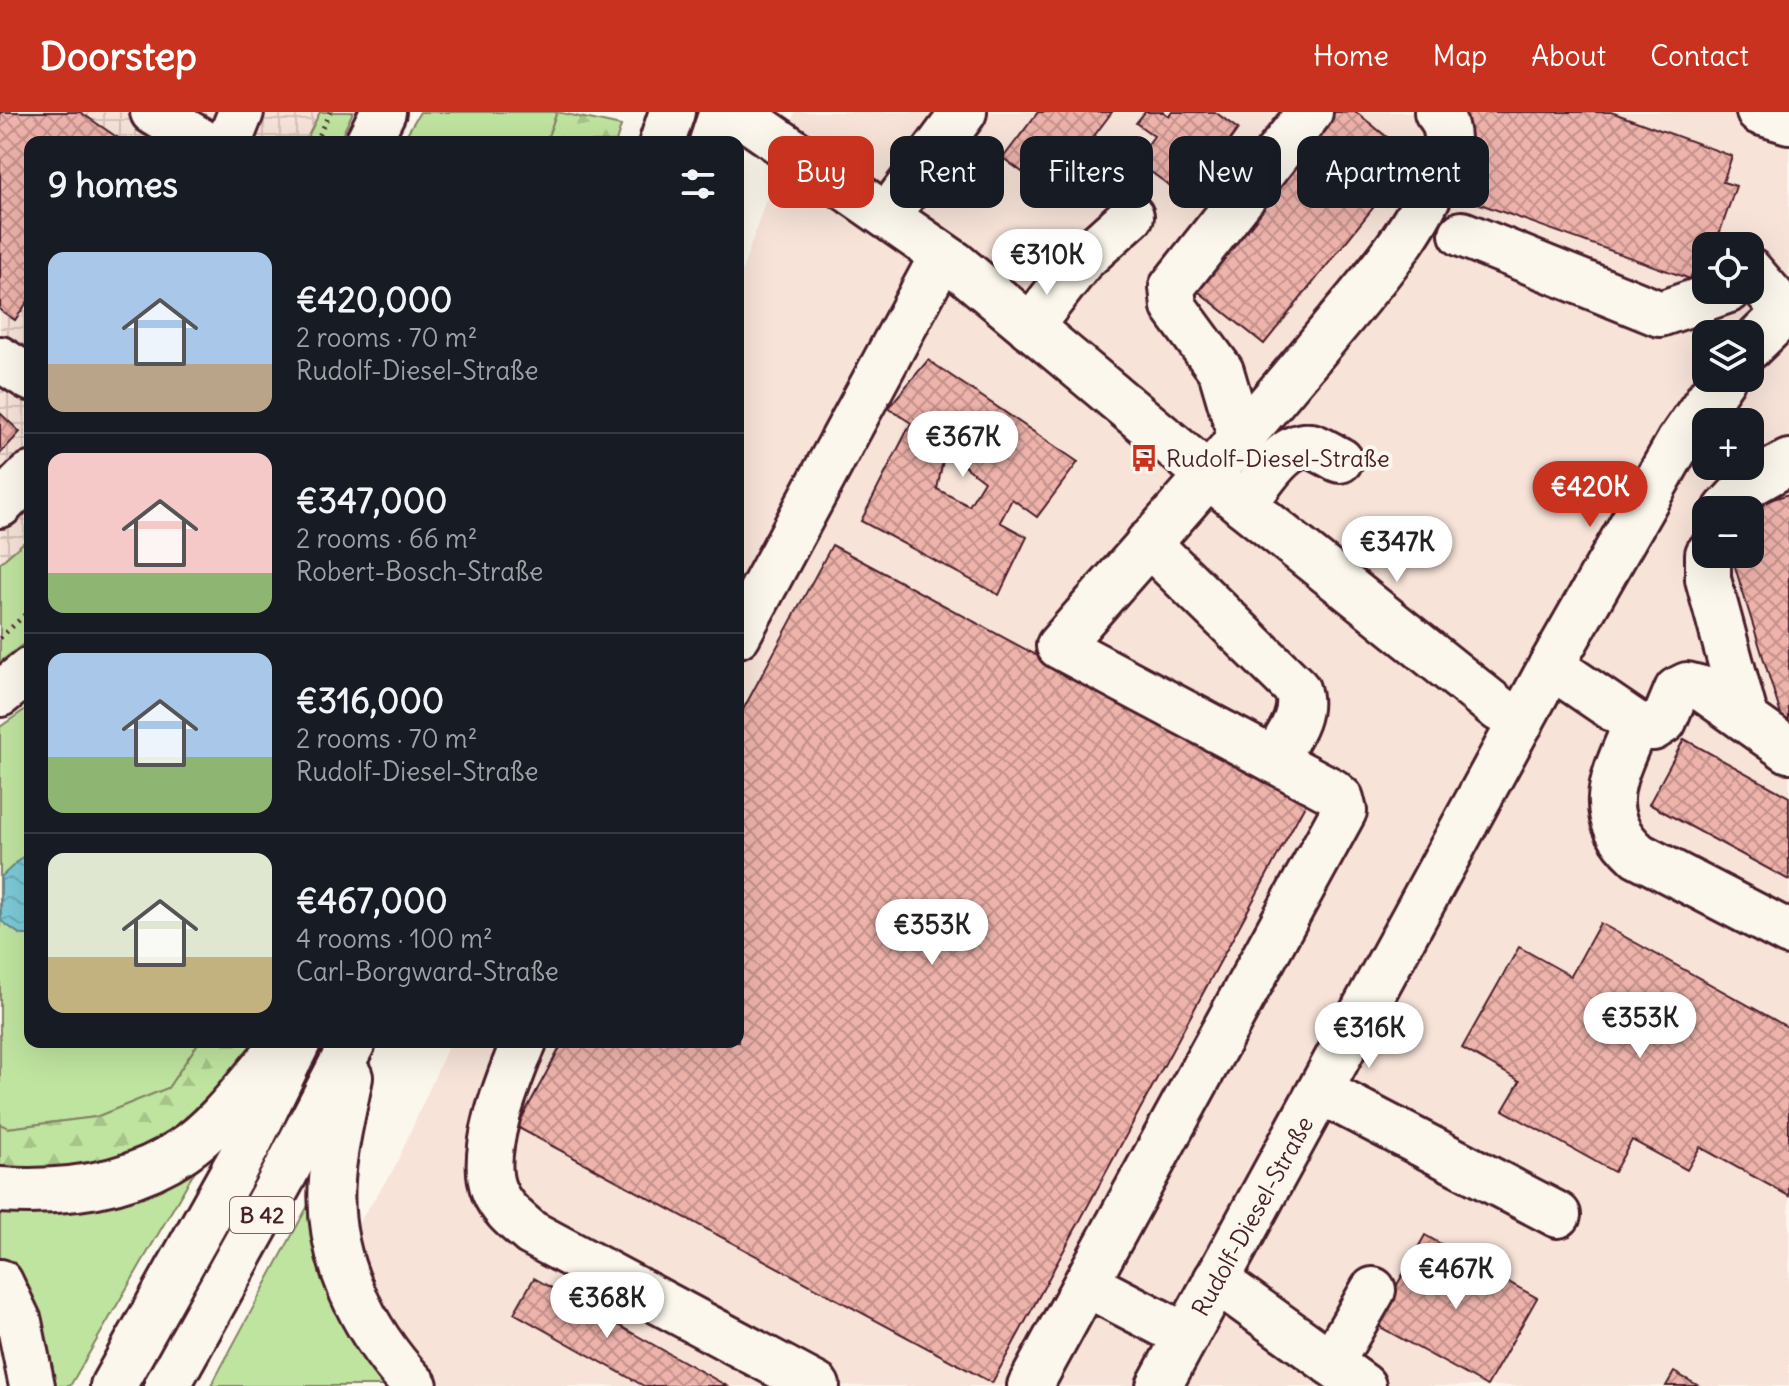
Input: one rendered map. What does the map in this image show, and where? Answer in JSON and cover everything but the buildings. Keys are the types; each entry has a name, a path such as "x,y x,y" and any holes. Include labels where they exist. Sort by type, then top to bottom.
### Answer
{"main road":[{"path":"153,112 193,136"},
{"path":"231,136 241,112"},
{"path":"371,136 383,112"},
{"path":"664,136 672,112"},
{"path":"714,136 722,112"},
{"path":"737,112 942,256 1244,505 1499,709 1521,722"},
{"path":"887,216 964,112"},
{"path":"1241,439 1221,371 1174,307 1172,287 1310,112"},
{"path":"1030,1386 1344,811 1341,799 1332,791 1059,646 1241,439 1379,272 1404,235 1444,157 1447,130 1437,112"},
{"path":"1759,112 1789,121"},
{"path":"1030,327 1082,260 1131,216"},
{"path":"1462,234 1660,314 1692,303"},
{"path":"744,624 942,256"},
{"path":"1764,286 1788,312 1764,334"},
{"path":"0,359 24,374"},
{"name":"Rudolf-Diesel-Straße","path":"1159,1386 1551,666 1679,442 1713,392"},
{"path":"1244,505 1284,455 1296,448 1313,446 1340,460"},
{"path":"1739,496 1750,484 1789,462"},
{"path":"0,505 24,481"},
{"path":"1148,543 1297,689 1302,702 1297,720 1274,760"},
{"path":"1708,568 1708,579 1746,719"},
{"path":"1551,666 1636,724 1659,725 1677,690 1687,685 1703,689 1789,750"},
{"path":"0,694 24,675"},
{"path":"1636,724 1622,758 1610,805 1613,826 1623,842 1638,855 1789,933"},
{"path":"0,1190 78,1188 130,1176 156,1165 183,1150 204,1132 280,1048"},
{"name":"B 42","path":"113,1386 249,1143 295,1048"},
{"name":"B 42","path":"167,1386 351,1048"},
{"path":"353,1048 332,1179 339,1256 353,1297 371,1331 415,1386"},
{"path":"522,1048 505,1088 490,1167 493,1191 507,1212 531,1233 817,1386"},
{"path":"1320,1091 1558,1215"},
{"path":"1216,1280 1332,1374 1373,1290"},
{"path":"0,1282 19,1322 32,1386"},
{"path":"1086,1284 1186,1336"}],"path":[{"path":"318,136 330,112"},
{"path":"0,638 24,616"}],"shaded area":[{"path":"0,112 320,112 308,136 24,136 24,542 0,563"},
{"path":"795,112 1789,112 1789,1386 253,1386 395,1167 447,1048 744,1048 744,265 768,193 768,208 874,208 874,136 787,136"}],"green space":[{"path":"320,112 353,112 342,136 308,136"},
{"path":"420,112 557,112 548,136 406,136"},
{"path":"557,112 621,126 618,136 548,136"},
{"path":"24,542 24,644 0,662 0,563"},
{"path":"24,710 24,1048 195,1048 168,1088 96,1117 7,1128 0,1124 0,727"},
{"path":"195,1048 251,1048 195,1122 133,1159 0,1176 0,1124 8,1128 96,1117 168,1088"},
{"path":"200,1162 70,1386 42,1386 26,1312 0,1258 0,1202"},
{"path":"319,1185 399,1386 211,1386"}],"water":[{"path":"24,856 24,935 1,921 1,877"}],"place":[{"name":"Rudolf-Diesel-Straße","path":"1144,458"}]}
